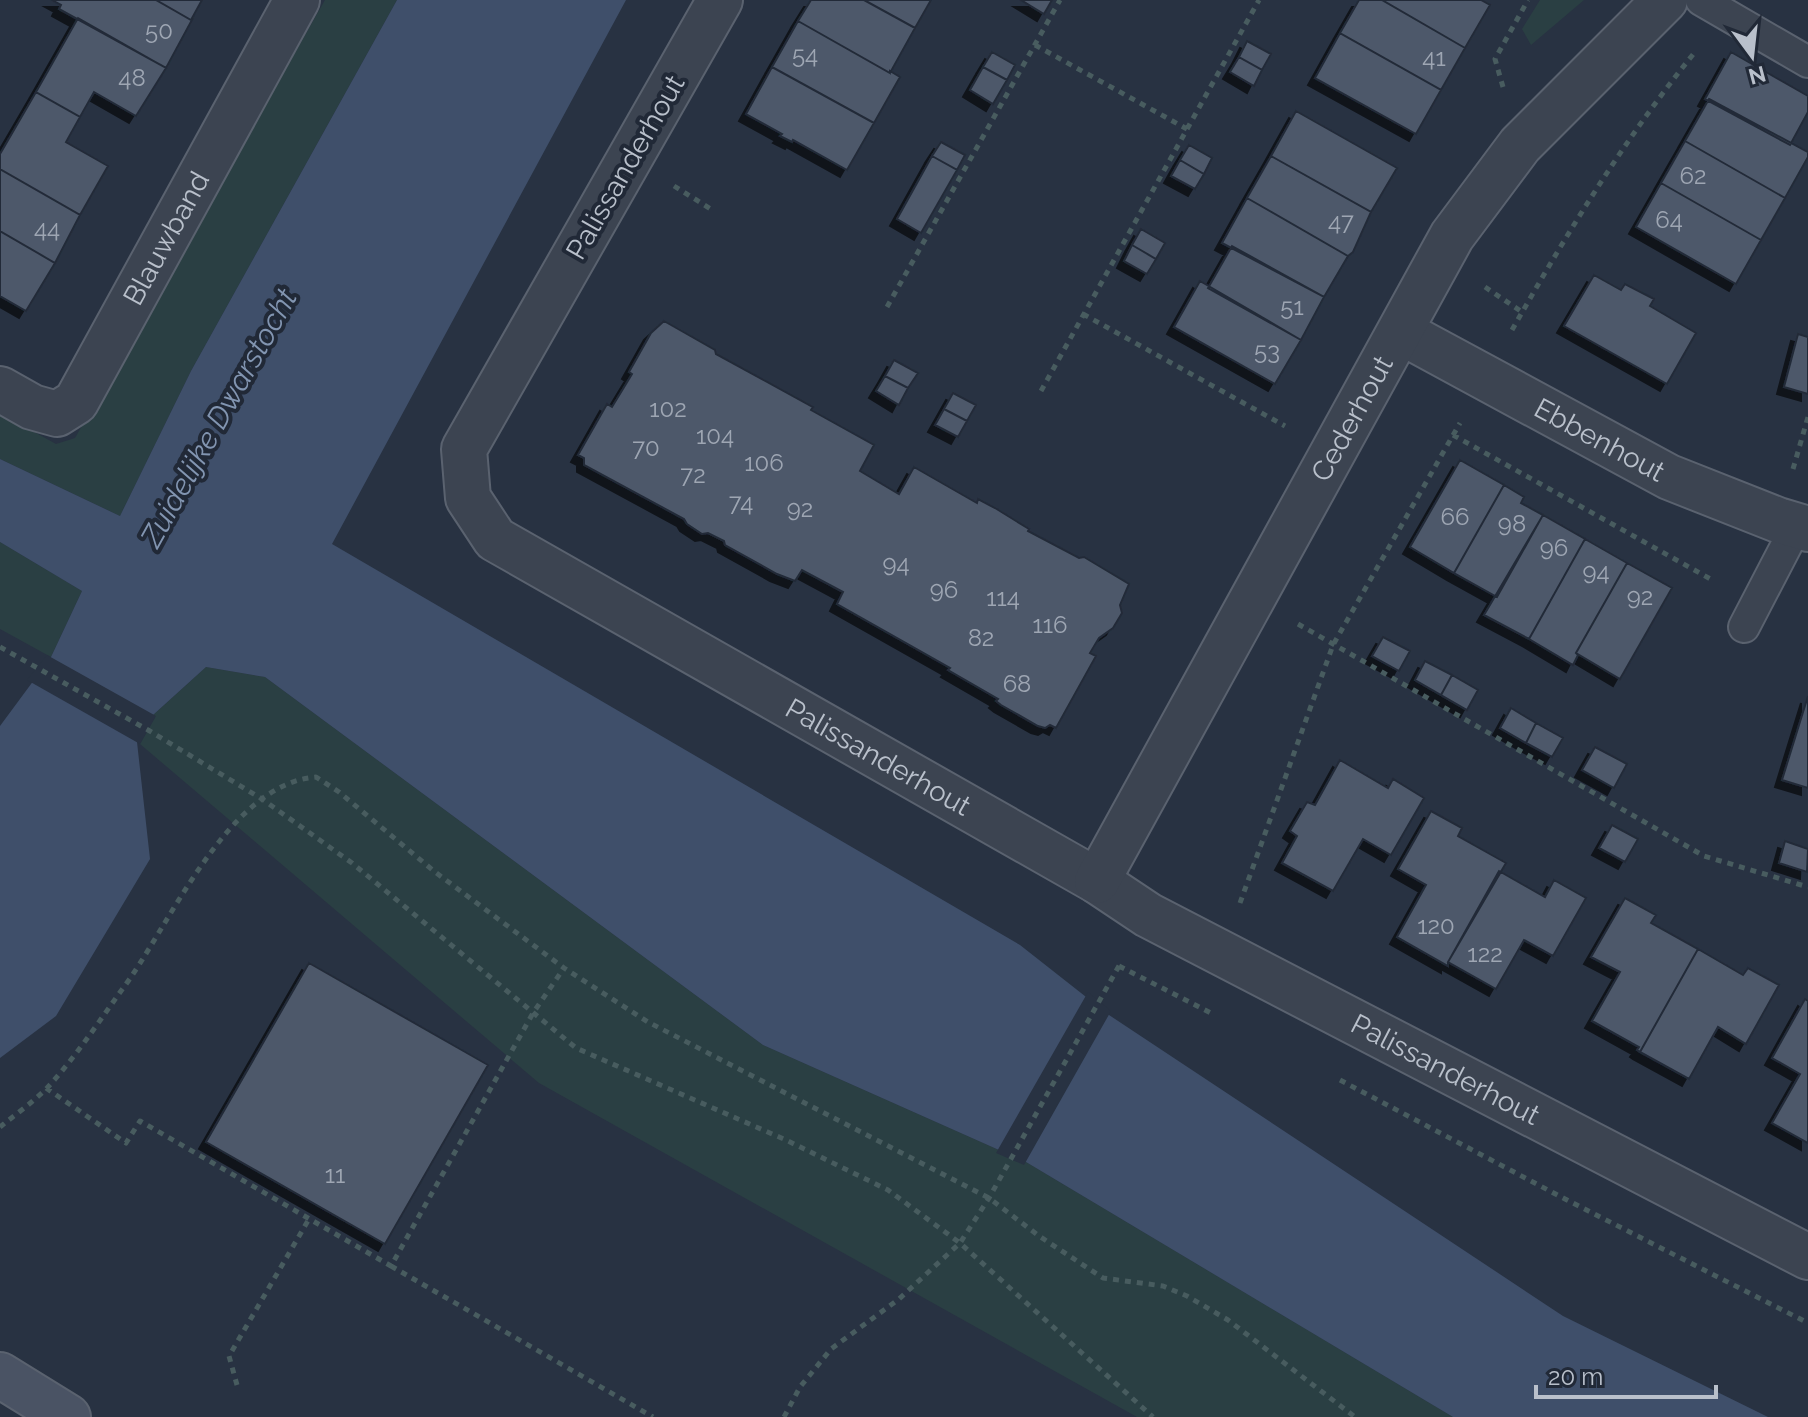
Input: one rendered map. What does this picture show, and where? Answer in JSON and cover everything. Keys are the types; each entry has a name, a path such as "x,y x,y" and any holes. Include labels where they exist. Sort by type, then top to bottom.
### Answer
{"street":[{"name":"Blauwband","path":"0,389 32,407 57,414 76,402 297,0"},
{"name":"Palissanderhout","path":"720,0 464,449 468,498 495,539 1097,881 1148,915 1808,1257"},
{"name":"Cederhout","path":"1097,881 1452,236 1520,145 1665,0"},
{"name":"Ebbenhout","path":"1401,332 1669,477 1802,528"},
{"path":"0,1375 68,1417"}],"lane":[{"path":"1714,7 1808,62"},
{"path":"1750,616 1802,528"}],"path":[{"path":"887,307 1060,0"},
{"path":"1041,391 1259,0"},
{"path":"1520,145 1495,59 1528,0"},
{"path":"1222,954 1333,645 1572,224 1637,130 1714,7"},
{"path":"1035,45 1187,129"},
{"path":"1083,314 1333,453"},
{"path":"1453,435 1750,616"},
{"path":"1253,597 1704,856 1808,887"},
{"path":"0,647 148,730 262,799 352,863 576,1048 786,1140 888,1190 960,1243 1153,1417"},
{"path":"0,1127 46,1088 123,989 211,849 262,799 284,784 316,777 564,968 648,1022 989,1198 1103,1278 1163,1286 1187,1296 1228,1320 1355,1417"},
{"path":"1119,966 1212,1014"},
{"path":"391,1266 533,1013 564,968"},
{"path":"784,1417 800,1387 831,1349 899,1299 960,1243 989,1198 1104,992"},
{"path":"1333,1076 1808,1323"},
{"path":"46,1088 126,1143 140,1121 653,1417"},
{"path":"237,1385 229,1356 309,1219"}],"green space":[{"path":"325,0 397,0 191,371 120,516 0,459 0,413 56,444 75,438"},
{"path":"1540,0 1584,0 1531,45 1522,29"},
{"path":"0,542 82,591 51,657 0,629"},
{"path":"206,667 265,677 763,1045 1026,1162 1453,1417 1137,1417 539,1083 140,744 155,717 153,715"}],"water":[{"name":"Zuidelijke Dwarstocht","path":"397,0 626,0 332,544 1020,945 1109,1015 1563,1316 1768,1417 1453,1417 1026,1162 763,1045 265,677 206,667 153,715 137,742 150,859 56,1016 0,1058 0,726 51,657 82,591 0,542 0,459 120,516 191,371"}],"pier":[{"path":"47,655 156,716 140,744 27,680"},
{"path":"1088,992 1111,1011 1024,1165 996,1153"}],"building":[{"path":"52,0 156,0 191,20 193,18 166,68 59,9 61,5"},
{"path":"156,0 202,0 191,20"},
{"path":"811,0 864,0 915,28 890,73 798,21"},
{"path":"864,0 931,0 915,28"},
{"path":"1021,0 1052,0 1044,14"},
{"path":"1359,0 1382,0 1465,48 1441,90 1340,33"},
{"path":"1382,0 1481,0 1490,5 1465,48"},
{"path":"78,18 166,68 136,116 94,92 80,117 36,92"},
{"path":"798,21 900,77 874,123 772,67"},
{"path":"1340,33 1441,90 1416,134 1315,78"},
{"path":"1247,41 1271,54 1262,70 1239,57"},
{"path":"992,52 1015,65 1007,80 983,67"},
{"path":"1731,52 1808,96 1808,112 1790,145 1705,99"},
{"path":"1239,57 1262,70 1254,86 1230,72"},
{"path":"772,67 874,123 847,170 780,136 782,134 746,114"},
{"path":"983,67 1007,80 993,104 970,90"},
{"path":"36,92 80,117 66,142 108,166 80,215 0,169 0,154"},
{"path":"1709,99 1808,152 1785,198 1685,141"},
{"path":"1296,111 1397,168 1371,212 1271,156"},
{"path":"1685,141 1785,198 1761,240 1661,183"},
{"path":"941,142 965,155 957,170 932,156"},
{"path":"1189,145 1212,158 1204,174 1180,160"},
{"path":"932,156 957,170 921,233 897,219"},
{"path":"1271,156 1371,212 1353,252 1348,256 1247,198"},
{"path":"1180,160 1204,174 1195,189 1171,176"},
{"path":"0,169 80,215 55,263 0,231"},
{"path":"1661,183 1761,240 1736,284 1636,227"},
{"path":"1247,198 1348,256 1324,297 1222,243"},
{"path":"1141,229 1165,243 1156,259 1132,245"},
{"path":"0,231 55,263 26,311 0,296"},
{"path":"1132,245 1156,259 1147,274 1124,261"},
{"path":"1232,246 1324,297 1301,340 1208,288"},
{"path":"1594,275 1621,290 1625,284 1654,299 1650,306 1696,333 1667,384 1564,326"},
{"path":"1200,281 1301,340 1275,384 1174,327"},
{"path":"664,321 874,445 860,471 899,494 914,467 977,503 978,499 995,508 1028,531 1079,558 1084,557 1129,584 1120,605 1122,613 1090,653 1096,656 1056,728 1038,726 948,670 950,668 837,604 843,592 802,570 795,581 777,574 725,545 724,541 708,533 702,534 684,519 584,465 584,458 578,455 607,404 612,407 632,374 629,372 651,333"},
{"path":"1798,334 1808,337 1808,394 1784,387"},
{"path":"894,360 918,373 908,388 885,376"},
{"path":"885,376 908,388 899,405 876,391"},
{"path":"953,393 976,405 967,421 944,409"},
{"path":"944,409 967,421 958,437 935,425"},
{"path":"1460,460 1504,485 1454,573 1410,547"},
{"path":"1504,485 1524,497 1521,503 1543,515 1497,597 1454,573"},
{"path":"1543,515 1585,539 1529,639 1484,615"},
{"path":"1585,539 1627,563 1576,653 1578,655 1573,665 1529,639"},
{"path":"1627,563 1672,588 1620,679 1576,653"},
{"path":"1383,637 1410,651 1399,671 1372,656"},
{"path":"1425,661 1452,675 1441,695 1415,680"},
{"path":"1452,675 1478,690 1467,710 1441,695"},
{"path":"1808,696 1808,788 1782,780"},
{"path":"1511,708 1536,723 1526,743 1500,728"},
{"path":"1536,723 1563,738 1552,757 1526,743"},
{"path":"1595,747 1627,764 1614,788 1582,770"},
{"path":"1340,760 1388,788 1393,779 1424,798 1391,855 1363,839 1333,891 1282,863 1297,836 1290,831 1307,802 1315,805"},
{"path":"1431,811 1462,828 1458,836 1506,863 1448,966 1397,937 1426,885 1398,869"},
{"path":"1612,825 1638,839 1625,862 1599,848"},
{"path":"1785,841 1808,849 1807,872 1779,863"},
{"path":"1499,871 1545,897 1554,880 1586,898 1553,956 1524,940 1496,989 1448,962"},
{"path":"1625,898 1656,915 1651,923 1698,949 1640,1052 1637,1050 1639,1047 1592,1021 1620,972 1591,957"},
{"path":"1698,949 1743,975 1748,968 1779,985 1746,1044 1718,1027 1689,1079 1640,1052"},
{"path":"309,963 488,1065 385,1244 206,1142"},
{"path":"1805,999 1808,1001 1808,1143 1772,1123 1800,1074 1772,1058"}]}
